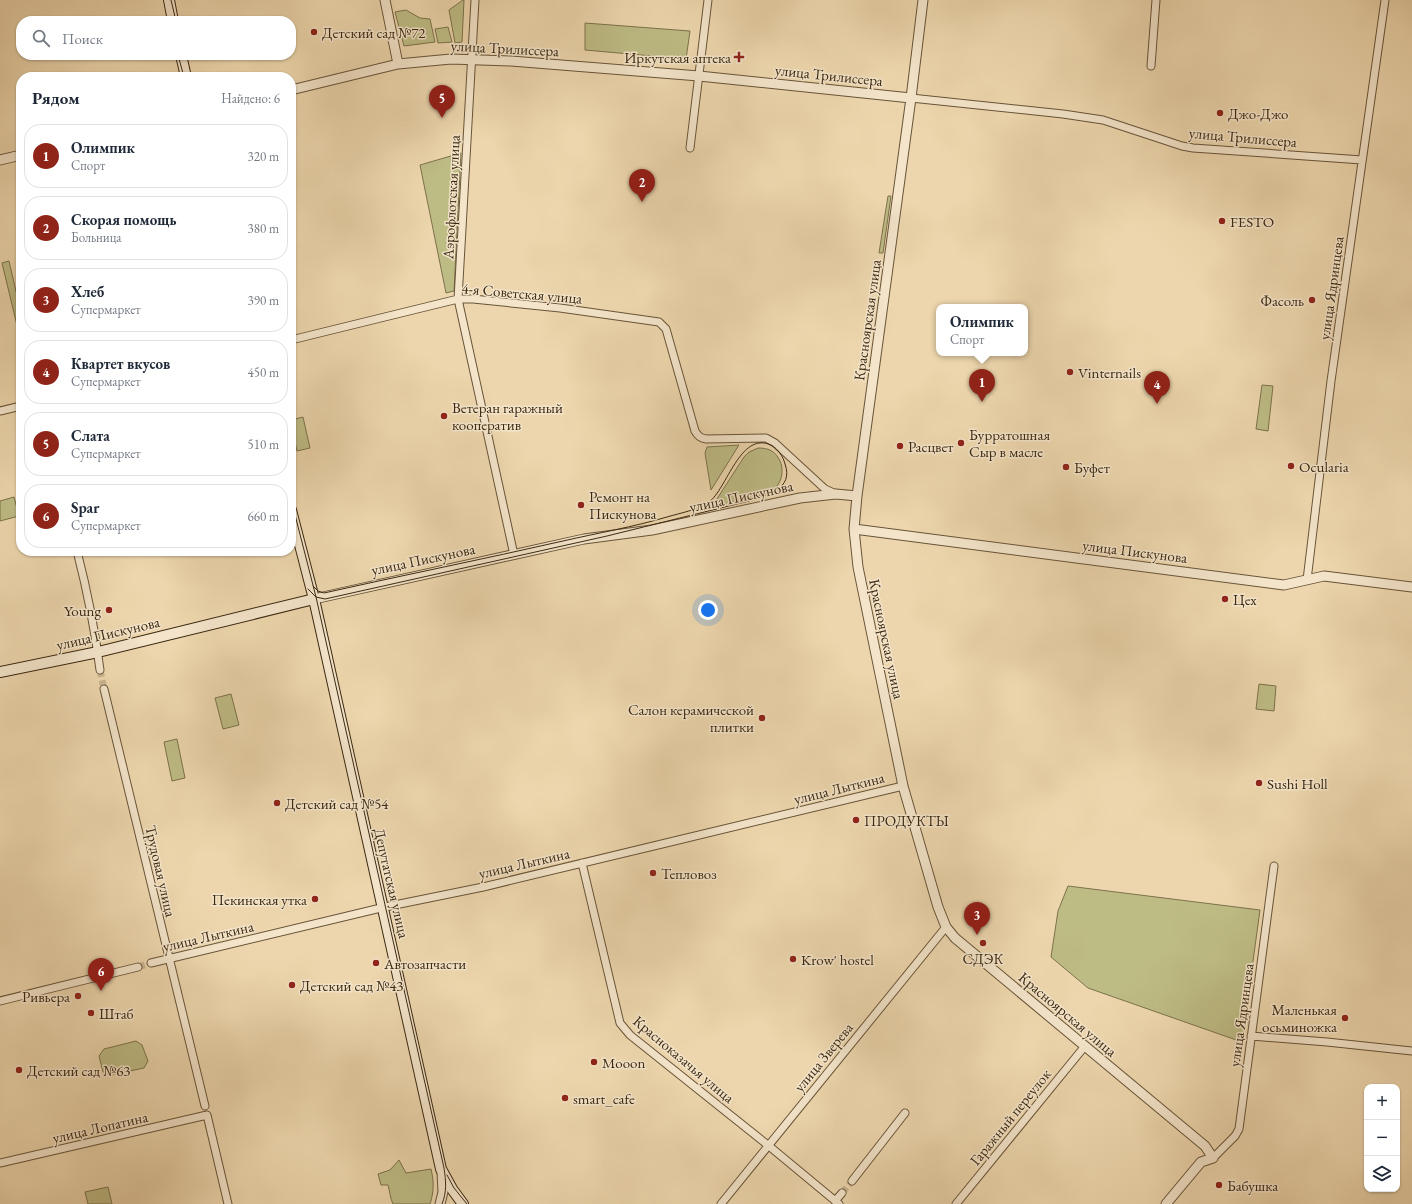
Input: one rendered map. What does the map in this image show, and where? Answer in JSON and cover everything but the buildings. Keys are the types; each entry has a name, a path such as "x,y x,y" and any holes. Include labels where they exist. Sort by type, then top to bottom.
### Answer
{"main road":[{"path":"169,0 172,16"},
{"path":"182,60 185,72"},
{"name":"Депутатская улица","path":"296,529 314,599 382,908 442,1169 452,1189 463,1204"},
{"name":"улица Пискунова","path":"0,672 98,652 314,599"}],"street":[{"path":"385,0 398,64"},
{"name":"Аэрофлотская улица","path":"458,299 475,0"},
{"path":"690,148 708,0"},
{"name":"Красноярская улица","path":"923,0 857,496 854,529 858,567 903,786 938,907 946,927 955,938 1205,1146 1214,1158"},
{"path":"1151,66 1156,0"},
{"name":"улица Ядринцева","path":"1307,580 1331,381 1385,0"},
{"name":"улица Трилиссера","path":"296,89 398,64 451,59 511,61 699,76 1063,114 1103,120 1167,142 1193,148 1362,160"},
{"path":"0,160 16,156"},
{"path":"458,299 514,555"},
{"name":"4-я Советская улица","path":"296,339 458,299 473,299 560,308 659,322 666,329 695,431 701,438 766,438 775,443 825,489 836,494"},
{"path":"0,410 16,407"},
{"name":"улица Пискунова","path":"314,599 584,539 652,530 800,498 836,494 857,496"},
{"name":"улица Пискунова","path":"854,529 1284,585 1324,576 1412,587"},
{"path":"78,556 98,652 100,670"},
{"name":"Трудовая улица","path":"104,689 168,959 205,1106"},
{"name":"улица Лыткина","path":"151,963 382,908 582,863 903,786"},
{"name":"Красноказачья улица","path":"582,863 620,1023 630,1035 837,1202"},
{"name":"улица Ядринцева","path":"1214,1158 1235,1136 1239,1129 1274,866"},
{"name":"улица Зверева","path":"721,1204 946,927"},
{"path":"0,1001 138,967"},
{"path":"1251,1036 1412,1051"},
{"name":"Гаражный переулок","path":"956,1204 1085,1046"},
{"path":"852,1181 905,1113"},
{"name":"улица Лопатина","path":"0,1163 207,1115 228,1204"},
{"path":"1166,1204 1201,1162 1214,1158"},
{"name":"Депутатская улица","path":"440,1204 443,1192 442,1169"},
{"path":"837,1202 842,1193"}],"shaded area":[{"path":"463,0 462,42 455,43 449,10"},
{"path":"406,10 420,18 430,19 435,42 404,46 395,12"},
{"path":"585,23 690,31 686,59 585,50"},
{"path":"448,27 452,42 438,43 435,29"},
{"path":"461,153 454,291 446,293 420,165"},
{"path":"888,196 891,196 883,253 879,253"},
{"path":"9,261 16,291 16,321 2,263"},
{"path":"1262,385 1273,386 1268,431 1256,429"},
{"path":"303,417 310,448 297,451 296,419"},
{"path":"739,445 711,490 705,453 707,447"},
{"path":"758,448 764,448 775,453 781,462 782,474 778,485 769,492 761,495 706,508 715,502 744,457 749,452"},
{"path":"14,497 16,505 16,517 0,521 0,501"},
{"path":"1259,684 1276,686 1274,711 1256,709"},
{"path":"231,694 239,725 223,729 215,698"},
{"path":"177,739 185,778 172,781 164,742"},
{"path":"1068,886 1260,910 1242,1042 1088,988 1051,957 1058,911"},
{"path":"136,1041 142,1045 148,1061 144,1068 111,1075 103,1072 99,1056 104,1049"},
{"path":"399,1160 406,1173 431,1169 433,1186 430,1204 393,1204 388,1185 381,1185 378,1174 390,1170"},
{"path":"108,1187 112,1204 88,1204 85,1192"}],"tunnel":[{"path":"100,670 104,689"},
{"path":"138,967 151,963"},
{"path":"842,1193 852,1181"}],"tram line":[{"path":"171,0 175,16"},
{"path":"179,60 183,72"},
{"path":"308,589 316,597 325,599 607,536 749,501 771,493 782,485 786,479 787,473 785,464 782,456 776,449 771,445 760,443 751,446 743,453 735,463 716,495 709,502 689,511 628,527 324,593 318,591 313,586"},
{"path":"296,519 316,597 444,1168 446,1186 442,1204"},
{"path":"447,1175 454,1188 467,1204"}],"place":[{"name":"Детский сад №72","path":"314,32"},
{"name":"Иркутская аптека","path":"739,57"},
{"name":"Джо-Джо","path":"1220,113"},
{"name":"Слата","path":"442,118"},
{"name":"Скорая помощь","path":"642,202"},
{"name":"FESTO","path":"1222,221"},
{"name":"Фасоль","path":"1312,300"},
{"name":"Vinternails","path":"1070,372"},
{"name":"Олимпик","path":"982,402"},
{"name":"Квартет вкусов","path":"1157,404"},
{"name":"Ветеран гаражный кооператив","path":"444,416"},
{"name":"Бурратошная Сыр в масле","path":"961,443"},
{"name":"Расцвет","path":"900,446"},
{"name":"Ocularia","path":"1291,466"},
{"name":"Буфет","path":"1066,467"},
{"name":"Ремонт на Пискунова","path":"581,505"},
{"name":"Цех","path":"1225,599"},
{"name":"Young","path":"109,610"},
{"name":"Салон керамической плитки","path":"762,718"},
{"name":"Sushi Holl","path":"1259,783"},
{"name":"Детский сад №54","path":"277,803"},
{"name":"ПРОДУКТЫ","path":"856,820"},
{"name":"Тепловоз","path":"653,873"},
{"name":"Пекинская утка","path":"315,899"},
{"name":"Хлеб","path":"977,935"},
{"name":"СДЭК","path":"983,943"},
{"name":"Krow' hostel","path":"793,959"},
{"name":"Автозапчасти","path":"376,963"},
{"name":"Детский сад №43","path":"292,985"},
{"name":"Spar","path":"101,991"},
{"name":"Ривьера","path":"78,996"},
{"name":"Штаб","path":"91,1013"},
{"name":"Маленькая осьминожка","path":"1345,1018"},
{"name":"Mooon","path":"594,1062"},
{"name":"Детский сад №63","path":"19,1070"},
{"name":"smart_cafe","path":"565,1098"},
{"name":"Бабушка","path":"1219,1185"}]}
